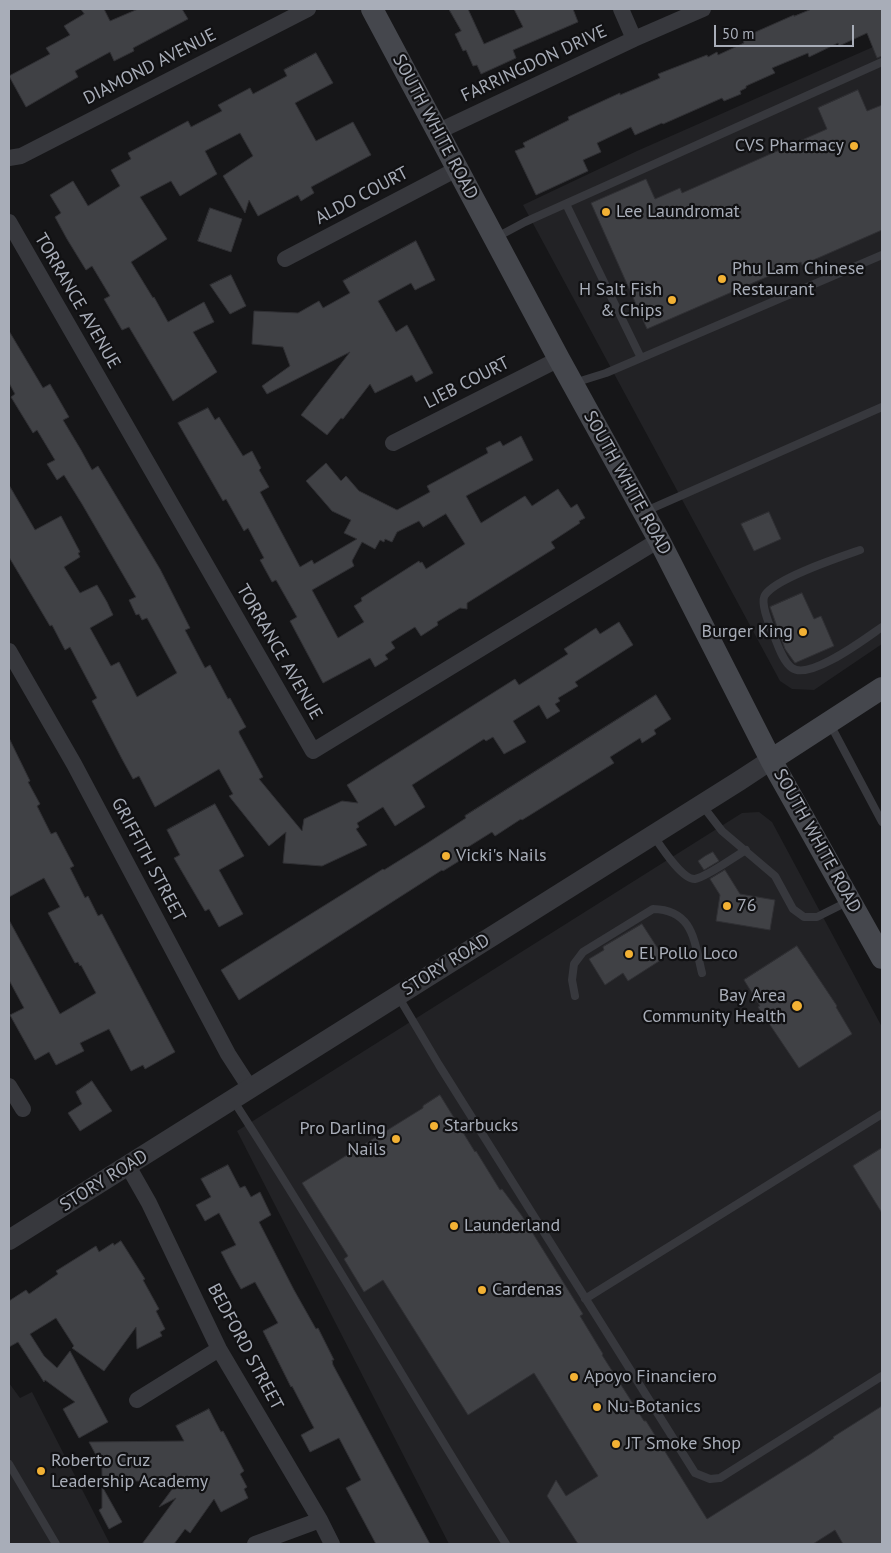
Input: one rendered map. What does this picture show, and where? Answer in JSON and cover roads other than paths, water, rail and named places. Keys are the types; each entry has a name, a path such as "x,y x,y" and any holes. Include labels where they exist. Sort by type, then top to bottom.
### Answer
{"main road":[{"name":"SOUTH WHITE ROAD","path":"372,9 559,359 659,540 771,760 882,958"},
{"name":"STORY ROAD","path":"771,760 882,688"}],"street":[{"name":"DIAMOND AVENUE","path":"9,158 21,156 308,9"},
{"path":"621,9 634,39"},
{"name":"FARRINGDON DRIVE","path":"438,132 634,39 703,9"},
{"name":"ALDO COURT","path":"285,259 457,168"},
{"name":"TORRANCE AVENUE","path":"9,222 313,751 659,540"},
{"name":"LIEB COURT","path":"393,443 559,359"},
{"name":"GRIFFITH STREET","path":"9,651 74,764 228,1054 250,1088"},
{"name":"STORY ROAD","path":"9,1240 771,760"},
{"path":"9,1086 23,1110"},
{"name":"BEDFORD STREET","path":"128,1166 149,1203 219,1349 320,1520 332,1544"},
{"path":"137,1400 219,1349"},
{"path":"254,1544 320,1520"}],"lane":[{"path":"494,238 524,222 882,62"},
{"path":"566,204 641,358"},
{"path":"573,383 606,373 882,255"},
{"path":"643,512 882,407"},
{"path":"860,550 782,581 765,595 763,602 769,624 790,667 798,671 831,661 882,627"},
{"path":"829,723 882,822"},
{"path":"702,805 722,831 775,876 793,909 804,917 817,917 850,900"},
{"path":"653,835 672,863 689,878 694,879 707,874 746,850"},
{"path":"575,996 572,980 574,964 583,952 653,908 666,909 679,915 689,927 702,973"},
{"path":"398,996 439,1065 695,1473 710,1479 720,1478 882,1376"},
{"path":"233,1100 327,1249 452,1459 506,1544"},
{"path":"585,1299 882,1114"},
{"path":"9,1464 56,1544"}],"place":[{"name":"CVS Pharmacy","path":"854,146"},
{"name":"Lee Laundromat","path":"606,212"},
{"name":"Phu Lam Chinese Restaurant","path":"722,279"},
{"name":"H Salt Fish & Chips","path":"672,300"},
{"name":"Burger King","path":"803,632"},
{"name":"Vicki's Nails","path":"446,856"},
{"name":"76","path":"727,906"},
{"name":"El Pollo Loco","path":"629,954"},
{"name":"Bay Area Community Health","path":"797,1006"},
{"name":"Starbucks","path":"434,1126"},
{"name":"Pro Darling Nails","path":"396,1139"},
{"name":"Launderland","path":"454,1226"},
{"name":"Cardenas","path":"482,1290"},
{"name":"Apoyo Financiero","path":"574,1377"},
{"name":"Nu-Botanics","path":"597,1407"},
{"name":"JT Smoke Shop","path":"616,1444"},
{"name":"Roberto Cruz Leadership Academy","path":"41,1471"}]}
